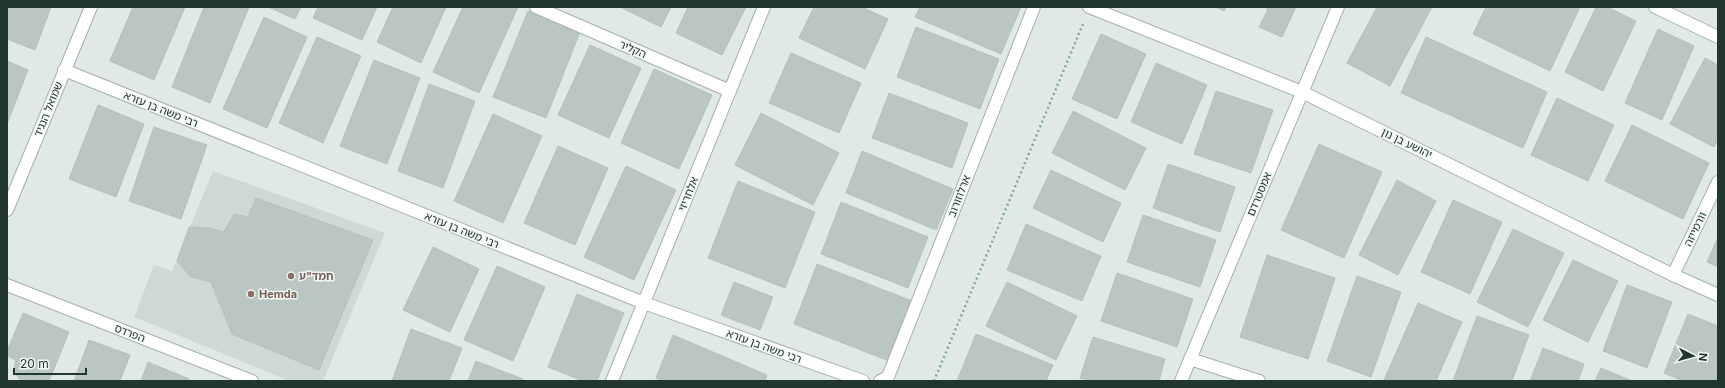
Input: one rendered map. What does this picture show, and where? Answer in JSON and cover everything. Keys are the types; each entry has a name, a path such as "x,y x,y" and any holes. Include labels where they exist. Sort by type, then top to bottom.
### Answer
{"street":[{"name":"שמואל הנגיד","path":"7,210 91,7"},
{"name":"הקליר","path":"536,7 730,91"},
{"name":"אלחריזי","path":"612,381 764,7"},
{"name":"ארלוזורוב","path":"880,381 888,377 1034,7"},
{"name":"יהושע בן נון","path":"1089,7 1302,92 1673,276 1718,295"},
{"name":"אמסטרדם","path":"1181,381 1338,7"},
{"path":"1655,7 1718,36"},
{"name":"רבי משה בן עזרא","path":"64,70 644,303 863,381"},
{"name":"וורמייזה","path":"1673,276 1718,182"},
{"name":"הפרדס","path":"7,285 252,381"},
{"path":"1190,359 1259,381"}],"path":[{"path":"934,381 1089,7"}],"shaded area":[{"name":"Hemda","path":"213,171 385,233 323,381 289,381 134,317 154,265 172,271"}],"building":[{"path":"7,7 51,7 35,50 7,39"},
{"path":"133,7 185,7 154,80 110,61"},
{"path":"204,7 249,7 210,103 172,87"},
{"path":"268,7 301,7 295,19"},
{"path":"318,7 377,7 362,40 313,18"},
{"path":"393,7 446,7 421,63 377,42"},
{"path":"463,7 518,7 479,93 433,72"},
{"path":"620,7 671,7 661,27"},
{"path":"688,7 746,7 722,55 676,33"},
{"path":"814,7 862,7 888,19 865,69 799,38"},
{"path":"920,7 1021,7 1001,54 915,17"},
{"path":"1216,7 1226,7 1224,11"},
{"path":"1264,7 1296,7 1282,37 1259,27 1268,9"},
{"path":"1377,7 1432,7 1390,86 1347,63"},
{"path":"1486,7 1580,7 1550,71 1473,34"},
{"path":"1596,7 1607,7 1636,21 1603,91 1565,72"},
{"path":"528,11 580,32 546,118 493,97"},
{"path":"264,17 307,37 267,128 223,109"},
{"path":"916,27 999,59 980,109 897,77"},
{"path":"1658,29 1694,46 1662,120 1625,103"},
{"path":"1101,34 1146,54 1117,119 1072,99"},
{"path":"317,37 361,56 323,143 279,123"},
{"path":"1426,37 1547,92 1523,148 1401,93"},
{"path":"590,45 641,68 609,138 558,115"},
{"path":"791,53 861,83 839,133 769,103"},
{"path":"1705,58 1718,65 1718,139 1714,147 1670,124"},
{"path":"374,60 420,78 387,164 340,146"},
{"path":"7,61 28,70 7,124"},
{"path":"1156,63 1207,85 1182,144 1131,122"},
{"path":"654,69 712,95 679,169 621,143"},
{"path":"429,84 475,101 443,188 398,171"},
{"path":"1216,91 1273,110 1251,173 1194,154"},
{"path":"889,93 968,123 952,168 872,138"},
{"path":"1557,98 1614,125 1588,181 1531,155"},
{"path":"98,105 144,124 116,197 69,179"},
{"path":"1073,111 1146,148 1125,190 1052,153"},
{"path":"761,113 839,153 813,205 735,165"},
{"path":"493,114 542,136 503,223 454,201"},
{"path":"1632,125 1709,163 1683,219 1605,181"},
{"path":"154,127 207,145 181,219 129,201"},
{"path":"1319,144 1382,172 1344,258 1281,230"},
{"path":"558,146 608,168 575,245 524,223"},
{"path":"862,151 953,189 936,230 846,193"},
{"path":"1168,164 1235,187 1220,232 1153,208"},
{"path":"626,166 676,190 634,280 584,257"},
{"path":"1051,170 1121,203 1103,242 1033,208"},
{"path":"1397,180 1436,201 1398,275 1359,255"},
{"path":"738,181 815,212 785,288 708,258"},
{"name":"Hemda","path":"256,198 373,240 319,370 232,334 211,282 191,277 177,261 189,227 209,228 224,232 234,214 248,217"},
{"path":"1453,200 1502,222 1470,294 1421,272"},
{"path":"841,202 928,237 908,288 821,254"},
{"path":"1143,215 1216,240 1200,287 1127,262"},
{"path":"1026,224 1101,256 1082,301 1007,270"},
{"path":"1513,229 1564,253 1528,327 1477,302"},
{"path":"1718,237 1718,267 1707,262"},
{"path":"433,247 479,269 450,332 403,310"},
{"path":"1267,255 1335,278 1308,359 1240,337"},
{"path":"1573,260 1618,281 1588,342 1543,320"},
{"path":"817,264 912,301 889,361 794,324"},
{"path":"497,266 545,287 513,361 464,340"},
{"path":"1117,273 1193,299 1177,347 1101,321"},
{"path":"1357,276 1401,292 1371,377 1327,361"},
{"path":"734,282 773,297 760,330 721,315"},
{"path":"1007,282 1077,316 1056,360 986,326"},
{"path":"1627,285 1672,302 1647,368 1603,351"},
{"path":"577,294 624,313 597,381 583,381 548,367"},
{"path":"1418,303 1462,322 1436,381 1384,380"},
{"path":"23,313 69,332 49,381 21,381 13,371 16,361 7,355 7,351"},
{"path":"1688,314 1718,326 1718,381 1683,381 1664,373"},
{"path":"1477,316 1529,335 1512,381 1453,381"},
{"path":"411,329 462,348 449,381 392,381"},
{"path":"976,334 1053,365 1046,381 957,381"},
{"path":"673,335 767,375 765,381 663,381 656,378"},
{"path":"1093,337 1165,359 1159,381 1090,381 1080,378"},
{"path":"89,340 130,355 120,381 74,381"},
{"path":"1543,348 1584,364 1578,381 1530,381"},
{"path":"476,361 523,379 523,381 468,381"},
{"path":"148,362 189,379 188,381 141,381"},
{"path":"1601,368 1632,381 1595,381"}],"place":[{"name":"חמד\"ע","path":"291,276"},
{"name":"Hemda","path":"251,294"}]}
